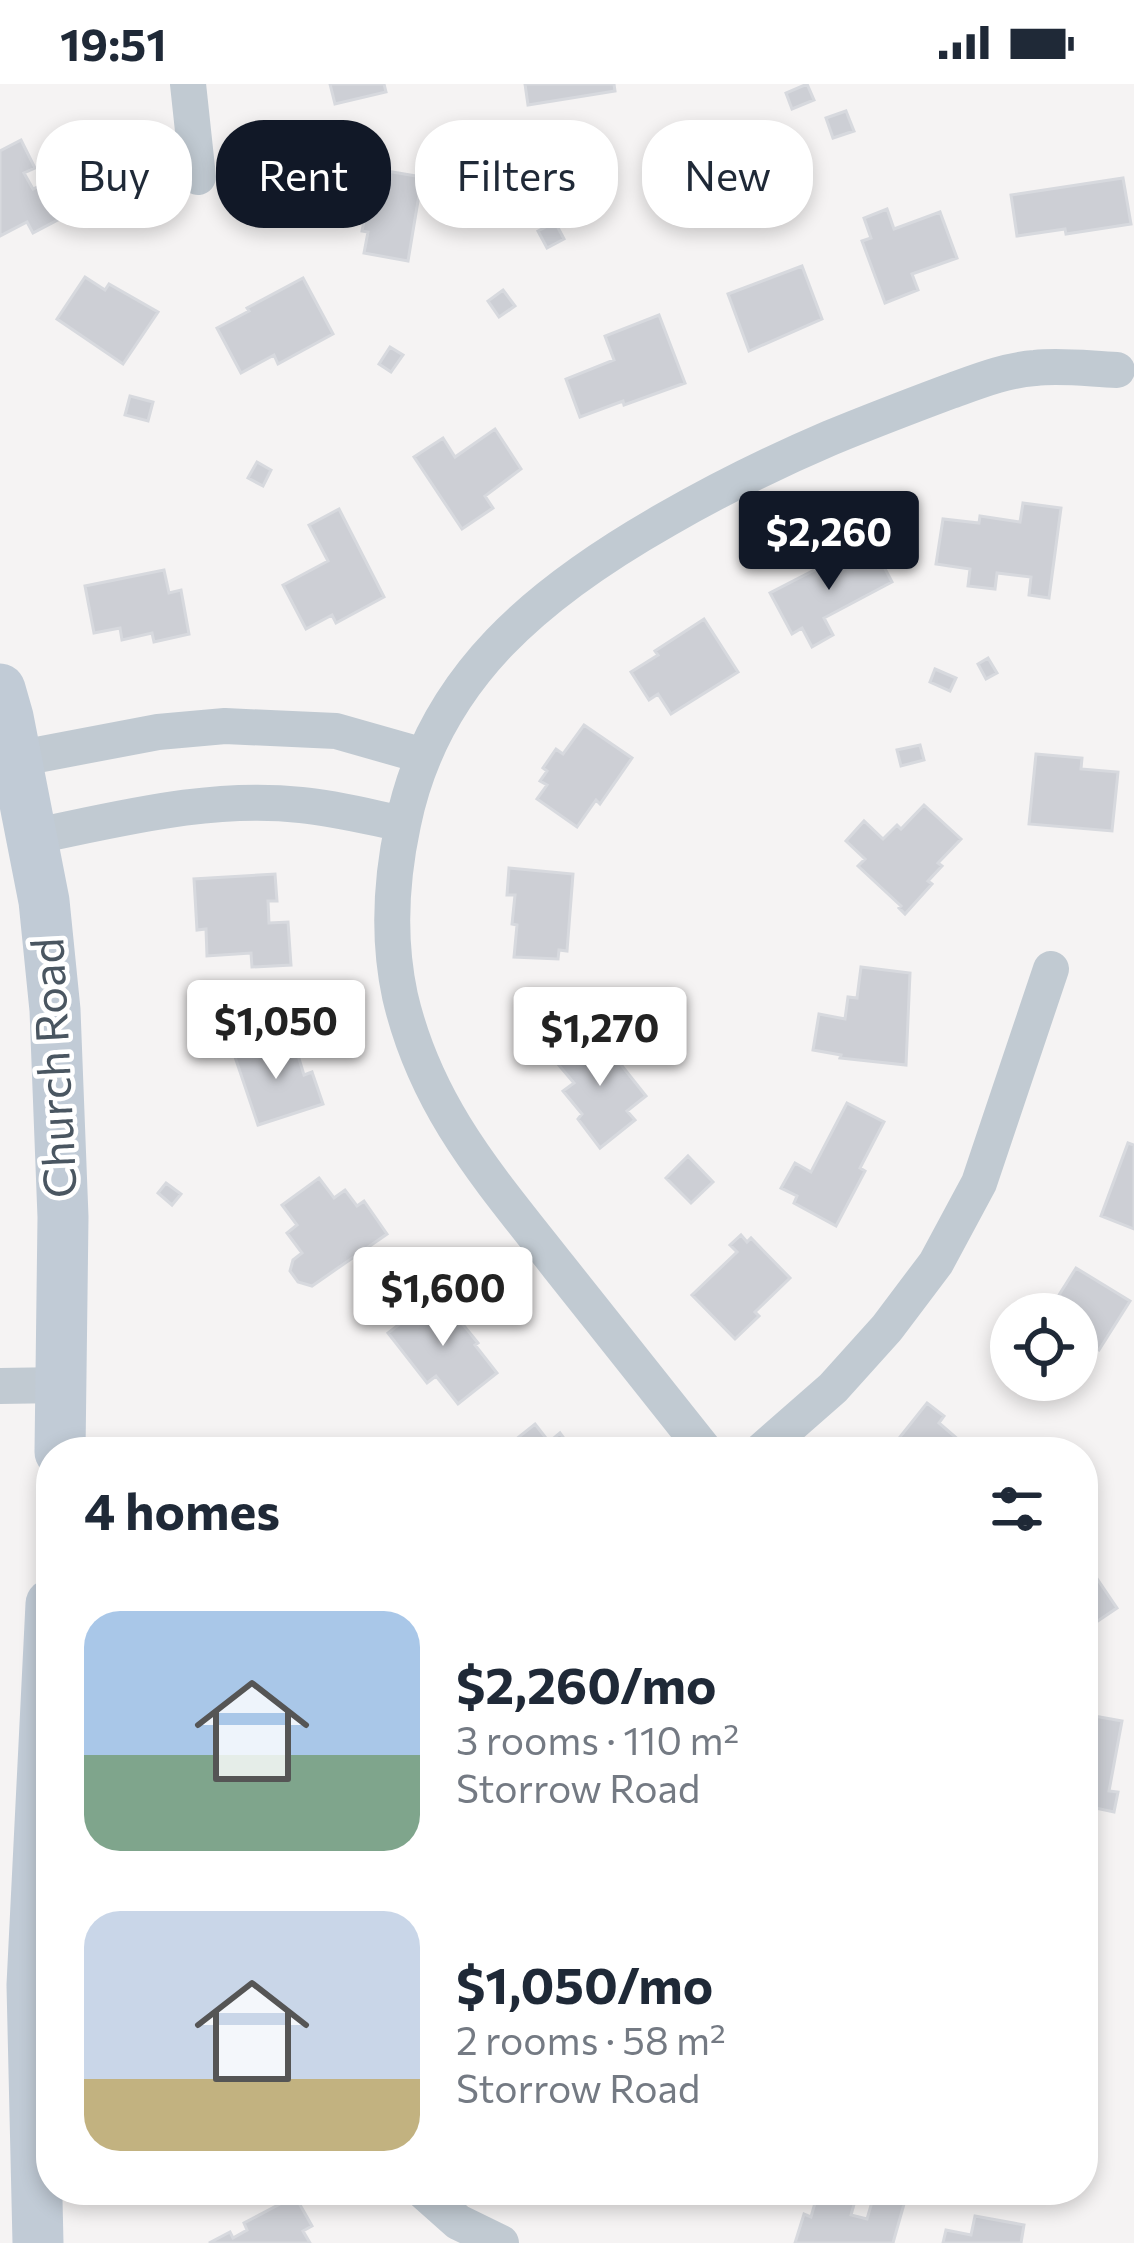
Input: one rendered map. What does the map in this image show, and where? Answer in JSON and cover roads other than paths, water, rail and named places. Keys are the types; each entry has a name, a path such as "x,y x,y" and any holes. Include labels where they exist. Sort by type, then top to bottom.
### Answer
{"street":[{"path":"188,84 198,177"},
{"path":"694,1437 479,1165 436,1098 420,1061 396,974 392,932 403,824 424,756 466,681 526,615 633,538 708,495 795,453 990,377 1032,368 1117,370"},
{"name":"Church Road","path":"0,688 44,902 55,1010 62,1217 60,1437"},
{"path":"16,759 158,732 225,726 336,731 424,756"},
{"path":"31,837 193,805 235,803 298,804 403,824"},
{"path":"777,1437 833,1388 936,1263 979,1183 1051,969"},
{"path":"0,1386 62,1385"},
{"path":"36,1905 32,1985 36,2157"},
{"path":"37,2205 38,2243"},
{"path":"437,2205 462,2235 501,2243"}]}
